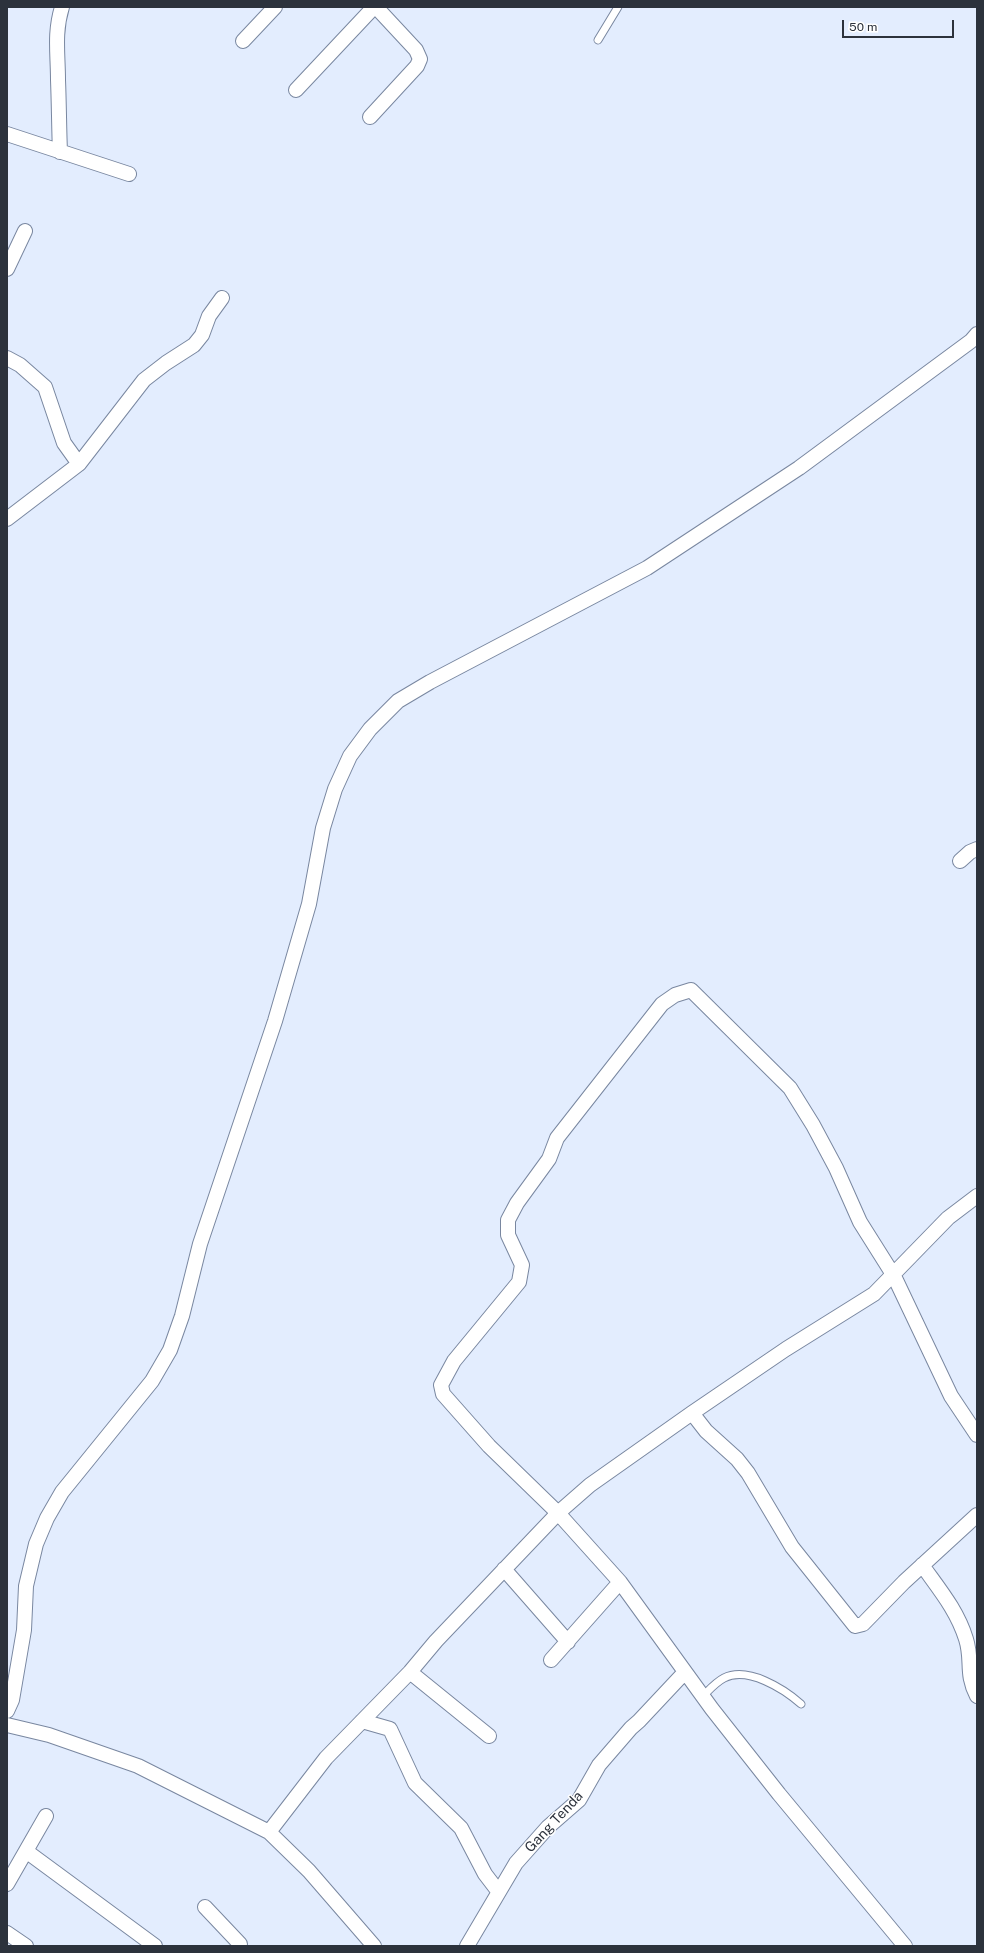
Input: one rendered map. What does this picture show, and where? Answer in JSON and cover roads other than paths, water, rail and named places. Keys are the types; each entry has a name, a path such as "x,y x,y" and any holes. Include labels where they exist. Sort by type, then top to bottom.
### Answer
{"street":[{"path":"60,152 56,44 58,20 62,7"},
{"path":"243,41 275,7"},
{"path":"296,90 375,7 416,50 420,60 417,66 370,117"},
{"path":"7,134 129,174"},
{"path":"7,269 24,231"},
{"path":"7,519 79,464 144,380 166,363 194,345 202,335 209,316 222,298"},
{"path":"7,1711 12,1700 24,1630 26,1586 36,1544 47,1518 62,1492 152,1381 170,1350 182,1316 200,1244 275,1021 309,904 323,828 335,789 350,756 370,729 398,701 430,682 654,564 799,468 971,341 977,334"},
{"path":"7,358 20,365 45,388 64,443 79,464"},
{"path":"960,861 970,852 977,849"},
{"path":"905,1946 779,1794 684,1672 620,1582 558,1513 489,1446 443,1394 441,1384 454,1362 519,1282 522,1265 508,1235 508,1220 517,1203 550,1159 557,1138 662,1004 679,993 691,990 790,1088 813,1124 836,1168 860,1222 894,1276 952,1396 977,1434"},
{"path":"268,1832 317,1768 410,1672 436,1641 558,1513 590,1485 692,1413 786,1349 874,1294 894,1276 948,1218 977,1196"},
{"path":"692,1413 706,1431 737,1459 748,1473 792,1547 854,1626 863,1624 922,1565 977,1515"},
{"path":"922,1565 945,1596 960,1624 969,1652 969,1677 977,1696"},
{"path":"504,1568 568,1642"},
{"path":"551,1660 620,1582"},
{"path":"410,1672 489,1736"},
{"name":"Gang Tenda","path":"467,1946 498,1891 516,1863 542,1833 579,1800 599,1765 631,1728 684,1672"},
{"path":"362,1721 390,1729 415,1783 461,1828 485,1874 498,1891"},
{"path":"7,1725 49,1735 138,1766 268,1832 308,1871 374,1946"},
{"path":"7,1884 46,1816"},
{"path":"26,1851 155,1946"},
{"path":"205,1907 240,1944 238,1946"},
{"path":"7,1932 26,1946"}],"lane":[{"path":"598,40 618,7"},
{"path":"703,1696 724,1678 749,1676 772,1684 801,1704"}]}
